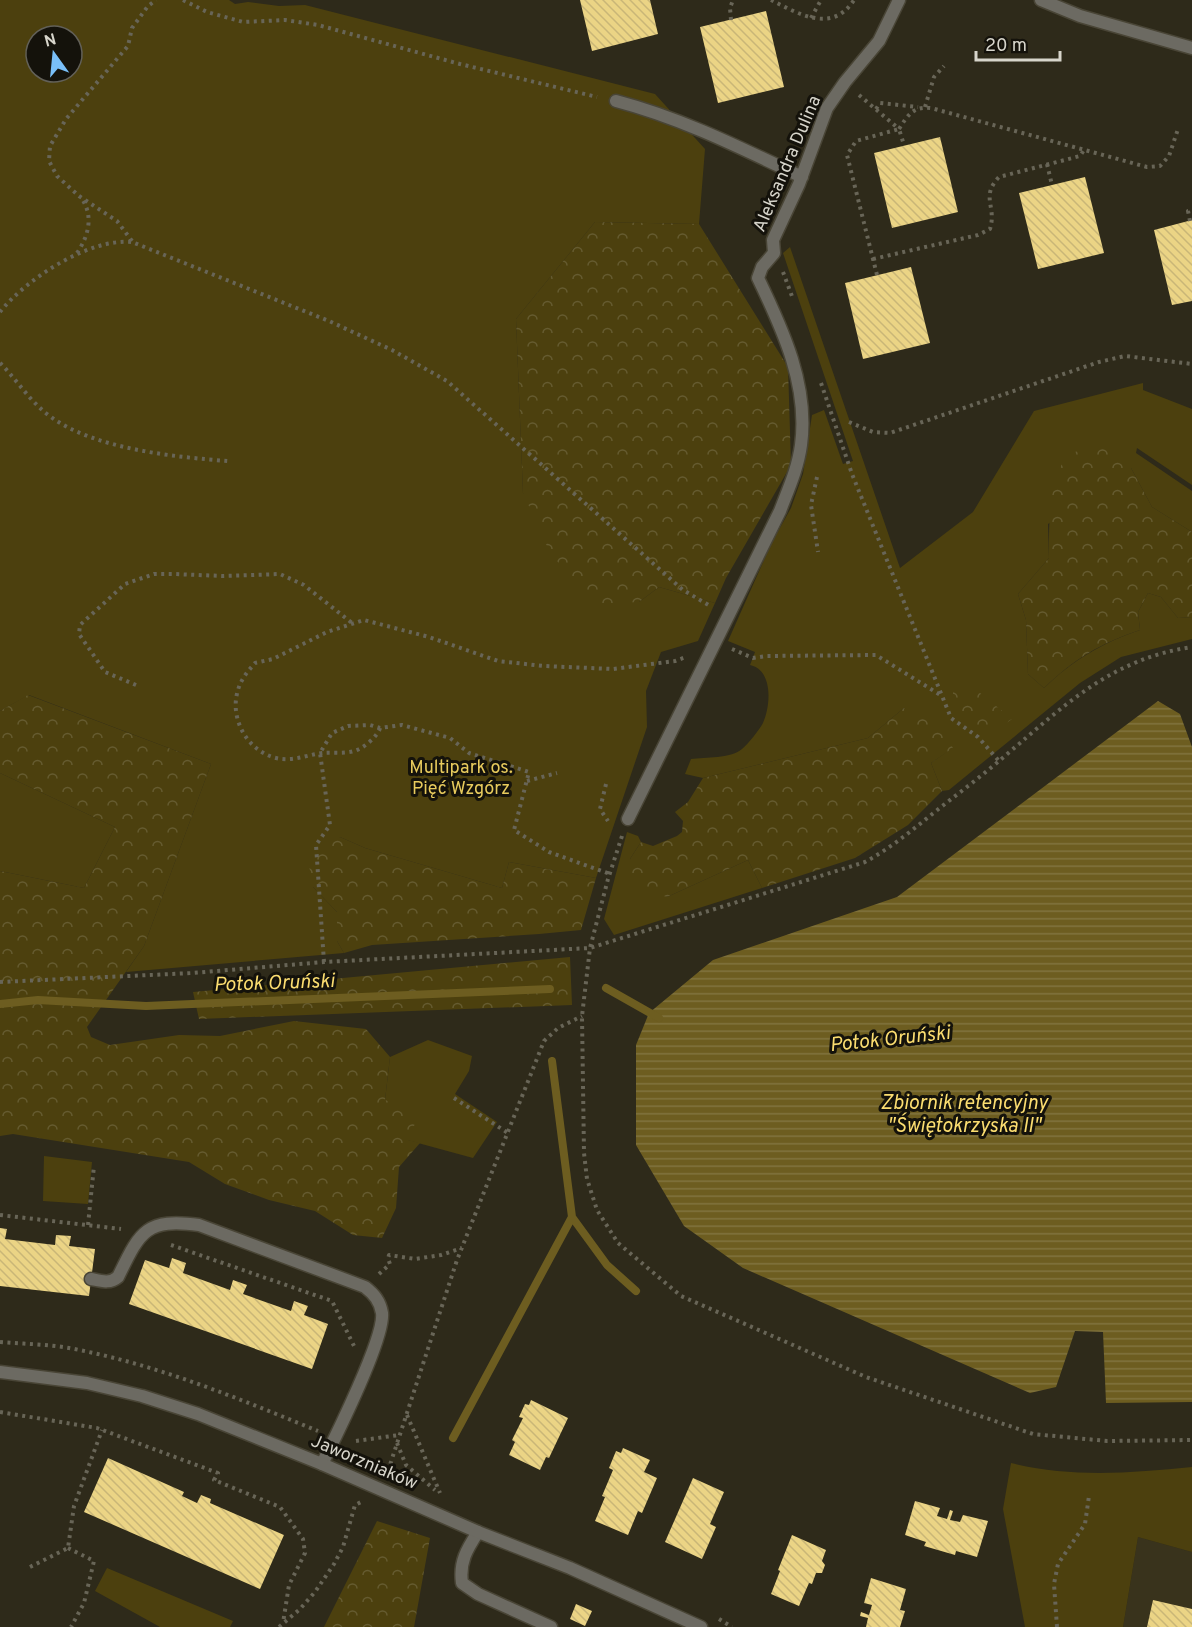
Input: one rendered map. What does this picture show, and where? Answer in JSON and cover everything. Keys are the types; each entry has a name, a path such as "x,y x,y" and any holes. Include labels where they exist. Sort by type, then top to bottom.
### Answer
{"street":[{"name":"Aleksandra Dulina","path":"728,616 780,511 796,470 801,445 802,417 798,379 785,335 759,278 762,267 774,253 773,240 802,177 827,108 879,41 899,0"},
{"path":"1041,0 1080,16 1192,48"},
{"path":"616,101 640,107 709,133 802,177"},
{"path":"628,819 728,616"},
{"path":"91,1279 110,1282 118,1277 140,1236 149,1228 162,1223 175,1222 199,1225 365,1287 375,1295 382,1315 381,1326 364,1372 322,1464"},
{"name":"Jaworzniaków","path":"0,1372 87,1383 142,1396 198,1414 322,1464 478,1532 570,1568 700,1627"},
{"path":"478,1532 463,1557 462,1583 478,1594 551,1627"}],"path":[{"path":"132,242 117,221 79,196 57,177 49,161 50,146 66,119 128,46 132,28 148,6 156,0"},
{"path":"183,0 207,12 243,22 285,20 318,25 460,64 616,101"},
{"path":"731,20 730,8 733,0"},
{"path":"771,0 800,15 818,20 834,17 849,8 854,0"},
{"path":"811,18 821,0"},
{"path":"925,107 934,77 944,66"},
{"path":"866,100 899,129 904,145"},
{"path":"876,109 880,103 925,107 1147,167 1160,166 1169,156 1178,129"},
{"path":"877,275 847,155 856,141 899,129 908,114 918,107"},
{"path":"873,259 978,235 990,229 993,219 989,196 990,186 999,177 1080,156 1084,150"},
{"path":"1047,164 1052,185"},
{"path":"77,253 86,240 89,217 85,204 79,196"},
{"path":"1190,221 1188,211 1192,210"},
{"path":"0,312 9,301 77,253 111,242 132,242 329,321 392,350 447,381 683,590 728,616"},
{"path":"774,253 779,258 793,301"},
{"path":"849,422 873,432 890,433 1099,362 1125,356 1192,364"},
{"path":"0,363 23,392 51,417 75,430 143,452 179,458 228,461"},
{"path":"819,377 852,474 951,718 978,737 999,761"},
{"path":"136,685 105,672 79,634 80,625 125,584 154,574 223,576 280,574 304,585 352,623"},
{"path":"380,728 379,734 356,751 320,753 287,760 264,754 246,738 236,716 237,692 241,681 255,663 273,659 327,632 364,620 429,637 498,661 544,666 613,669 675,661 711,648"},
{"path":"0,982 193,973 324,962 590,948 865,862 886,851 999,761 1075,696 1105,676 1140,660 1192,648"},
{"path":"753,658 876,655 942,696"},
{"path":"324,962 316,845 330,825 320,753 332,733 348,726 370,725 380,728 402,725 450,738 469,753 529,772 514,830 549,852 610,873"},
{"path":"526,782 557,773"},
{"path":"628,819 610,873 590,948 582,1016 584,1153 587,1179 597,1210 618,1244 681,1296 866,1377 1033,1434 1107,1441 1192,1440"},
{"path":"381,1489 462,1248 544,1041 558,1028 582,1016"},
{"path":"454,1098 508,1133"},
{"path":"88,1225 94,1166"},
{"path":"0,1215 129,1230 140,1236 333,1302 356,1351"},
{"path":"390,1264 389,1255 415,1259 441,1255 462,1248"},
{"path":"0,1342 67,1348 140,1364 227,1394 335,1438"},
{"path":"0,1412 102,1430 218,1473 214,1480 280,1507 303,1539 305,1546 304,1556 289,1585 283,1623"},
{"path":"397,1442 406,1465 430,1484 443,1500 406,1414"},
{"path":"68,1548 74,1506 102,1430"},
{"path":"348,1442 399,1435"},
{"path":"1057,1627 1054,1584 1058,1564 1085,1524 1089,1496"},
{"path":"351,1498 372,1506"},
{"path":"279,1627 315,1592 334,1564 342,1547 355,1504 361,1502"},
{"path":"30,1567 68,1548"},
{"path":"68,1548 94,1561 84,1603 71,1627"}],"shaded area":[{"path":"1138,1537 1192,1552 1192,1627 1123,1627"}],"green space":[{"name":"Multipark os. Pięć Wzgórz","path":"0,0 229,0 235,4 248,2 279,6 305,5 655,94 705,149 699,224 595,222 516,319 523,493 639,602 659,587 715,603 698,641 661,652 646,691 647,727 596,878 509,862 502,888 365,848 340,837 313,887 337,912 337,941 344,953 126,972 144,946 211,764 29,695 0,711"},
{"path":"595,222 699,224 788,367 791,465 726,578 715,603 659,587 639,602 598,604 551,555 523,493 516,319"},
{"path":"790,247 900,568 973,512 1034,411 1143,383 1143,390 1192,409 1192,485 1137,448 1136,453 1192,491 1192,532 1152,507 1131,468 1048,524 1049,558 1018,594 1026,620 1028,674 1044,688 1089,653 1140,630 1138,612 1148,593 1161,597 1178,618 1192,617 1192,639 1121,657 1080,683 949,790 942,791 931,763 952,748 904,708 868,738 703,778 685,774 691,759 725,756 742,749 759,729 766,716 768,689 766,681 757,668 750,665 755,652 728,641 772,542 791,508 803,474 812,415 824,410 843,464 853,461 783,253"},
{"path":"1108,447 1131,468 1152,507 1192,532 1192,617 1178,618 1161,597 1148,593 1138,612 1140,630 1113,640 1089,653 1044,688 1028,674 1026,620 1018,594 1049,558 1052,500 1059,470 1066,459 1075,452"},
{"path":"969,684 1012,719 986,738 968,725 953,707 953,690"},
{"path":"28,695 211,764 144,946 87,1027 91,1037 110,1045 179,1035 220,1036 294,1021 366,1029 390,1057 385,1100 420,1112 408,1140 420,1143 399,1167 396,1208 382,1238 353,1235 315,1211 269,1200 225,1184 189,1162 13,1134 0,1136 0,871 84,888 115,827 0,773 0,711"},
{"path":"904,708 937,722 953,748 931,763 942,791 908,825 855,858 762,888 748,860 667,897 632,881 630,859 641,842 653,846 682,832 683,821 675,812 688,802 703,778 868,738"},
{"path":"0,773 115,827 84,888 0,871"},
{"path":"627,832 638,836 641,842 630,859 667,897 748,860 762,888 614,935 604,919"},
{"path":"340,837 365,848 502,888 509,862 596,878 581,930 372,945 344,953 337,941 337,912 313,887 307,855"},
{"path":"570,957 572,1005 199,1019 193,992"},
{"path":"428,1040 472,1056 469,1071 455,1094 497,1122 473,1158 407,1140 385,1100 390,1057"},
{"path":"44,1156 92,1162 88,1204 43,1201"},
{"path":"1011,1463 1056,1471 1101,1473 1192,1467 1192,1552 1138,1537 1123,1627 1025,1627 1003,1509"},
{"path":"377,1521 430,1538 414,1627 324,1627"},
{"path":"107,1568 233,1621 230,1627 160,1627 95,1591"}],"water":[{"name":"Zbiornik retencyjny \"Świętokrzyska II\"","path":"1158,701 1180,714 1192,747 1192,1402 1106,1403 1103,1332 1075,1331 1056,1387 1030,1393 743,1268 684,1226 636,1145 636,1045 649,1013 713,960 897,897"}],"building":[{"path":"580,0 650,0 658,34 592,51"},
{"path":"766,11 784,87 718,103 700,27"},
{"path":"940,137 958,212 892,228 874,153"},
{"path":"1085,177 1104,253 1038,269 1019,193"},
{"path":"1192,220 1192,301 1172,305 1154,230"},
{"path":"911,267 930,343 863,359 845,283"},
{"path":"0,1228 7,1229 5,1239 55,1245 56,1235 71,1236 69,1246 95,1249 89,1296 0,1286"},
{"path":"172,1258 186,1263 183,1273 230,1290 233,1280 247,1285 243,1294 291,1311 294,1301 308,1306 304,1315 328,1324 312,1369 129,1304 145,1260 169,1268"},
{"path":"531,1400 568,1418 549,1458 546,1457 540,1470 509,1455 515,1442 512,1440 523,1418 519,1417 525,1404 529,1405"},
{"path":"623,1448 650,1460 644,1472 657,1478 642,1513 638,1511 628,1535 595,1521 613,1470 609,1468 616,1451 621,1453"},
{"path":"108,1458 184,1492 182,1496 197,1503 201,1495 211,1499 210,1503 284,1535 260,1589 84,1512"},
{"path":"693,1478 724,1492 710,1524 716,1527 702,1559 665,1542"},
{"path":"915,1501 940,1508 937,1516 947,1519 950,1510 953,1511 950,1520 960,1522 963,1515 988,1521 977,1557 956,1551 955,1555 924,1546 926,1542 905,1535"},
{"path":"792,1535 826,1550 822,1561 825,1565 822,1573 816,1573 812,1584 809,1583 799,1606 771,1594"},
{"path":"871,1578 906,1589 900,1610 905,1611 900,1627 866,1627 868,1618 860,1616 861,1612 869,1615 872,1605 864,1603"},
{"path":"1153,1600 1192,1609 1192,1627 1147,1627"},
{"path":"576,1604 592,1611 585,1626 570,1619"}],"waterway":[{"name":"Potok Oruński","path":"606,988 659,1018"},
{"name":"Potok Oruński","path":"0,1004 38,1000 146,1006 550,989"},
{"path":"552,1061 572,1217 607,1265 636,1291"},
{"path":"453,1438 572,1217"}]}
